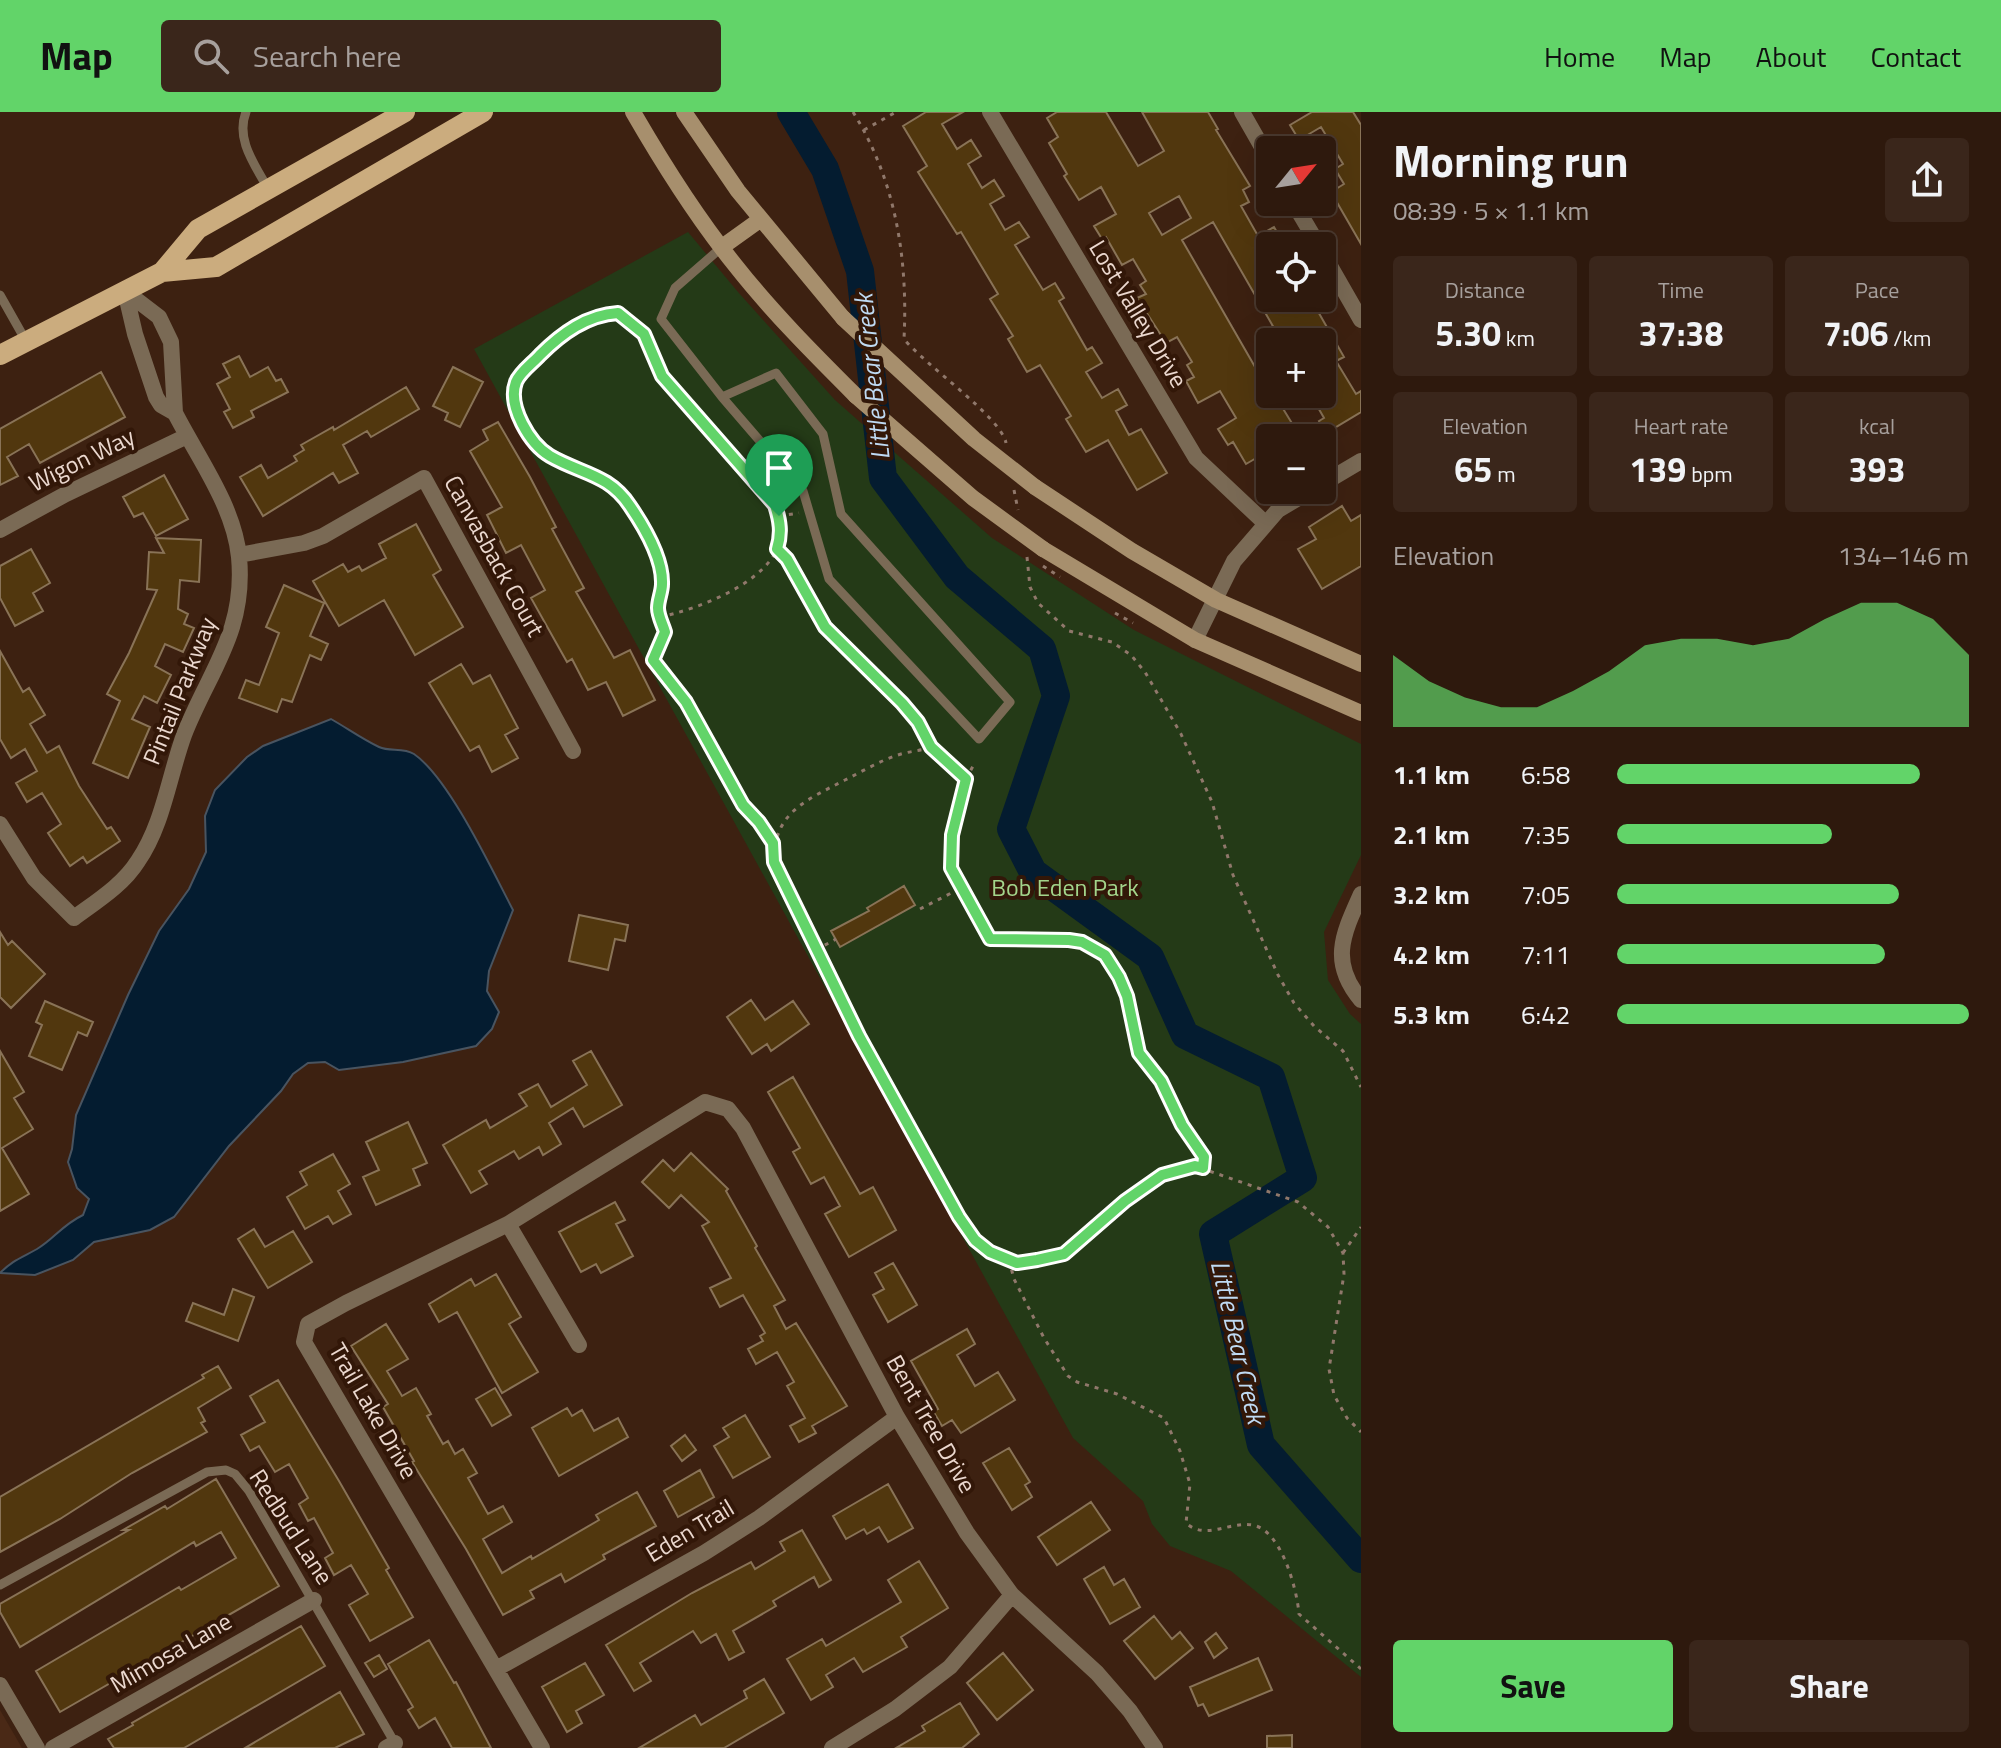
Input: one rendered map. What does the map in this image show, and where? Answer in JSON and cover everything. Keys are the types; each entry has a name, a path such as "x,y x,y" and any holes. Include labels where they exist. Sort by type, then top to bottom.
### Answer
{"main road":[{"path":"162,272 198,229 405,112"},
{"path":"0,355 162,272 216,267 483,112"},
{"path":"633,112 670,173 722,247 796,335 856,396 973,498 1043,549 1195,640 1361,713"},
{"path":"684,112 761,219 843,318 974,439 1035,487 1132,551 1216,600 1361,664"},
{"path":"722,247 761,219"}],"street":[{"name":"Lost Valley Drive","path":"990,112 1196,458 1266,524"},
{"path":"1242,112 1256,136"},
{"path":"1336,276 1361,320"},
{"name":"Pintail Parkway","path":"0,824 34,878 74,918 124,878 139,860 150,840 184,737 230,640 239,594 239,555 224,505 175,413 171,342 159,317 125,291"},
{"name":"Pintail Parkway","path":"125,291 144,365 161,405 175,413"},
{"path":"144,365 174,361"},
{"name":"Wigon Way","path":"0,530 66,494 187,436"},
{"path":"1336,476 1361,461"},
{"name":"Canvasback Court","path":"239,555 304,543 323,536 424,478 573,751"},
{"path":"1195,640 1234,561 1278,510 1288,504"},
{"path":"1361,894 1343,935 1341,956 1346,975 1361,1000"},
{"name":"Trail Lake Drive","path":"542,1748 304,1342 308,1324 508,1224 705,1102"},
{"name":"Bent Tree Drive","path":"705,1102 728,1109 743,1128 897,1417 967,1533 1012,1595 1097,1673 1130,1711 1155,1748"},
{"path":"508,1224 579,1345"},
{"name":"Eden Trail","path":"496,1669 704,1553 759,1518 897,1417"},
{"path":"832,1748 895,1709 950,1667 1012,1595"},
{"name":"Mimosa Lane","path":"53,1748 314,1600"},
{"path":"0,1685 37,1748"}],"lane":[{"path":"246,112 243,142 268,189"},
{"path":"722,247 675,288 661,319 722,397 803,491 829,579 979,739 1010,702 841,514 823,434 776,373 722,397"},
{"path":"0,295 26,341"},
{"name":"Redbud Lane","path":"0,1585 173,1488 207,1472 226,1470 235,1474 249,1491 314,1600 393,1746"}],"path":[{"path":"853,112 888,185 900,233 904,339 915,353 985,415 1004,436 1007,450"},
{"path":"864,130 896,112"},
{"path":"660,617 688,611 741,585 767,565 781,537 779,516 775,505 662,376 644,334 618,313 598,314 549,346 517,380 514,392 517,411 529,436 547,455 617,488 631,507 659,562 662,585 658,609 660,617 665,632 653,660 686,702 743,805 773,843 774,862 816,950 859,1036 959,1217 975,1240 990,1252 1017,1263 1064,1254 1116,1208 1162,1175 1195,1166 1298,1202 1328,1227 1343,1253 1344,1274 1329,1369 1334,1395 1347,1418 1361,1432"},
{"path":"1012,479 1020,523"},
{"path":"779,516 811,511"},
{"path":"777,549 787,559 825,627 886,686 916,720 931,747 966,779"},
{"path":"1026,552 1030,587 1038,603 1069,631 1112,642 1131,655 1145,672 1181,734 1212,802 1233,875 1278,975 1294,1003 1314,1026 1343,1051 1361,1087"},
{"path":"916,720 922,714"},
{"path":"773,843 791,812 808,800 875,765 931,747"},
{"path":"973,766 966,779 952,835 951,868 960,889 990,939 1069,940 1082,942 1105,955 1127,996 1139,1053 1161,1081 1182,1125 1204,1157 1203,1168"},
{"path":"920,909 960,889"},
{"path":"816,950 836,939"},
{"path":"1343,1253 1361,1227"},
{"path":"1008,1259 1014,1279 1068,1376 1077,1382 1117,1394 1164,1418 1180,1451 1190,1484 1186,1523 1203,1531 1250,1524 1262,1528 1286,1562 1297,1591 1299,1614 1361,1669"}],"shaded area":[{"path":"0,1710 22,1748 0,1748"}],"green space":[{"name":"Bob Eden Park","path":"688,232 835,400 992,538 1134,630 1361,744 1361,855 1324,932 1328,980 1350,1014 1361,1024 1361,1677 1231,1571 1170,1546 1152,1524 1143,1501 1073,1438 474,349"}],"water":[{"path":"331,719 379,747 410,752 427,766 455,803 494,872 513,910 489,971 487,991 499,1012 492,1029 476,1046 403,1062 339,1070 325,1062 308,1063 293,1074 229,1146 174,1217 150,1230 94,1242 73,1260 35,1275 0,1273 83,1215 89,1199 77,1188 68,1162 76,1115 159,931 189,889 206,852 205,816 215,790 247,757 263,746"}],"building":[{"path":"926,112 963,112 942,124 957,149 971,140 981,156 968,164 982,188 994,180 1004,196 990,204 1005,230 1019,222 1029,237 1015,245 1043,290 1055,283 1064,298 1059,301 1087,350 1092,347 1102,363 1086,372 1102,398 1118,389 1127,405 1116,411 1129,435 1141,429 1167,473 1137,490 1108,440 1086,452 1066,419 1071,416 1040,365 1027,372 1008,339 1013,336 990,299 998,294 961,232 957,234 918,172 927,166 903,126"},
{"path":"1057,112 1106,112 1138,166 1164,151 1142,112 1208,112 1250,186 1243,190 1249,202 1241,206 1256,232 1256,297 1213,222 1182,240 1256,369 1256,408 1283,408 1292,424 1256,424 1256,458 1246,464 1233,442 1228,445 1218,429 1236,418 1220,391 1198,403 1186,381 1194,377 1187,365 1192,362 1177,337 1166,343 1137,298 1146,294 1140,285 1146,281 1133,259 1122,265 1106,237 1102,239 1094,226 1116,214 1101,187 1079,200 1049,143 1058,137 1047,118","holes":["1179,196 1191,218 1162,235 1149,213"]},
{"path":"1312,112 1353,112 1361,125 1361,244 1336,201 1336,189 1344,184 1336,171 1343,164 1336,152 1336,136 1326,136 1321,127 1306,136 1297,136 1290,125"},
{"path":"1265,312 1318,312 1327,328 1274,328"},
{"path":"1336,343 1344,357 1336,361"},
{"path":"239,356 250,377 268,367 276,381 281,379 288,392 251,411 254,417 233,428 224,412 230,409 217,384 230,377 223,364"},
{"path":"1336,361 1356,394 1361,391 1361,412 1336,427 1336,424 1321,424 1319,421 1324,418 1318,408 1336,408"},
{"path":"453,367 483,382 460,427 445,420 448,413 433,406"},
{"path":"101,372 125,417 40,463 29,444 7,457 18,476 0,485 0,429"},
{"path":"406,387 419,409 371,437 367,431 343,445 358,473 339,483 333,473 263,516 240,477 261,465 268,478 297,461 294,456 304,450 301,445 333,427 334,430"},
{"path":"498,422 556,527 552,529 584,588 576,592 614,658 630,650 655,700 623,716 606,682 588,690 572,659 567,662 531,598 545,590 521,545 506,553 487,515 502,507 470,451 488,440 483,430"},
{"path":"164,475 188,519 156,536 143,513 134,517 123,497"},
{"path":"1342,506 1351,521 1361,515 1361,566 1322,589 1298,549 1316,539 1309,527"},
{"path":"416,524 441,570 433,575 463,627 415,655 384,600 339,626 313,581 343,564 348,572 359,566 362,571 386,558 379,544"},
{"path":"156,538 201,540 199,582 180,580 178,609 188,614 184,624 194,628 183,652 165,644 155,666 171,675 157,703 144,696 132,719 150,727 128,778 93,763 120,701 107,694 157,590 147,589 149,552 164,553"},
{"path":"31,549 50,583 33,593 43,611 15,626 0,598 0,566"},
{"path":"284,585 324,603 310,636 328,644 321,660 310,655 292,702 282,699 277,712 239,698 246,680 259,685 279,633 266,627"},
{"path":"0,651 23,692 29,688 45,715 30,724 47,753 59,746 79,786 107,829 111,827 120,841 87,863 83,857 70,866 48,833 61,824 42,793 27,802 16,783 37,771 25,749 11,758 0,739"},
{"path":"461,664 473,684 490,675 518,728 505,735 518,758 492,772 479,746 470,751 429,683"},
{"path":"904,886 915,905 840,947 831,931 869,911 867,908"},
{"path":"579,915 628,925 625,941 615,939 608,970 569,961"},
{"path":"0,932 8,945 12,941 45,974 11,1008 0,997"},
{"path":"751,1000 765,1020 793,1001 809,1024 771,1051 767,1044 752,1054 727,1017"},
{"path":"45,1001 93,1022 87,1036 78,1032 62,1070 29,1056 42,1025 36,1022"},
{"path":"0,1051 24,1092 14,1098 33,1129 2,1148 29,1194 0,1211"},
{"path":"591,1051 622,1105 584,1127 573,1108 549,1123 561,1144 543,1155 539,1147 519,1159 514,1151 479,1171 487,1184 471,1193 443,1145 486,1120 490,1128 527,1106 519,1094 538,1084 551,1107 587,1085 573,1061"},
{"path":"793,1077 860,1194 873,1187 896,1230 849,1257 825,1214 840,1206 824,1177 811,1184 793,1152 800,1148 768,1092"},
{"path":"408,1122 427,1163 413,1169 420,1185 376,1205 363,1177 379,1170 366,1142"},
{"path":"691,1153 728,1189 726,1191 757,1246 755,1248 785,1300 774,1306 786,1329 796,1323 847,1406 812,1426 816,1433 799,1442 790,1426 805,1418 787,1386 794,1382 777,1352 756,1364 748,1349 763,1341 760,1336 765,1333 743,1295 720,1307 710,1288 731,1278 702,1226 709,1222 681,1195 669,1208 642,1182 663,1160 674,1171"},
{"path":"333,1154 350,1184 338,1191 351,1214 333,1224 328,1216 305,1229 287,1197 307,1185 300,1172"},
{"path":"615,1202 625,1220 616,1224 633,1256 601,1273 596,1264 581,1272 559,1232"},
{"path":"254,1229 265,1247 293,1231 312,1262 268,1288 238,1239"},
{"path":"893,1263 917,1305 888,1322 873,1295 884,1289 875,1273"},
{"path":"496,1274 521,1317 509,1324 538,1372 502,1393 457,1312 439,1322 429,1304 471,1279 475,1286"},
{"path":"233,1289 254,1297 238,1341 186,1321 193,1303 224,1315"},
{"path":"386,1324 408,1359 387,1371 402,1396 416,1388 443,1444 448,1441 455,1454 463,1449 477,1473 468,1478 488,1514 503,1506 512,1522 483,1539 502,1573 599,1520 596,1515 637,1492 656,1526 603,1555 605,1559 565,1582 561,1574 530,1591 534,1598 503,1615 412,1462 383,1407 388,1404 351,1346"},
{"path":"967,1329 975,1344 957,1355 975,1386 998,1372 1015,1400 961,1433 952,1420 942,1426 933,1411 938,1409 911,1361"},
{"path":"218,1366 231,1388 198,1408 205,1421 201,1423 207,1432 0,1552 0,1497 204,1378 202,1375"},
{"path":"278,1380 389,1568 386,1570 413,1617 370,1641 349,1605 368,1594 351,1565 334,1575 325,1558 333,1553 314,1518 308,1521 299,1504 308,1498 289,1464 275,1472 259,1446 250,1451 241,1435 265,1422 250,1396"},
{"path":"495,1388 511,1415 492,1426 476,1399"},
{"path":"567,1408 572,1416 582,1410 594,1431 618,1418 628,1437 559,1476 532,1428"},
{"path":"745,1415 770,1457 733,1478 714,1446 729,1437 723,1428"},
{"path":"685,1435 696,1450 682,1461 671,1446"},
{"path":"1009,1448 1030,1482 1025,1485 1032,1497 1012,1510 983,1463"},
{"path":"700,1470 714,1497 678,1517 664,1491"},
{"path":"216,1479 279,1586 60,1712 36,1671 179,1587 181,1590 236,1558 221,1532 196,1546 194,1542 20,1647 0,1612 0,1604 129,1530 123,1530 165,1506 167,1509"},
{"path":"888,1484 913,1528 888,1542 879,1527 867,1534 864,1529 846,1539 833,1516"},
{"path":"1091,1502 1110,1530 1057,1565 1038,1537"},
{"path":"802,1530 831,1580 819,1587 814,1577 773,1601 776,1606 733,1631 744,1652 729,1660 716,1634 701,1643 693,1631 640,1663 651,1681 634,1691 606,1645 692,1593 751,1562 755,1569 785,1551 780,1542"},
{"path":"919,1561 948,1608 901,1637 907,1647 863,1672 854,1658 826,1675 833,1687 811,1700 787,1659 822,1639 826,1646 901,1602 888,1580"},
{"path":"1104,1567 1114,1585 1124,1579 1140,1607 1110,1624 1084,1579"},
{"path":"1154,1616 1172,1639 1180,1632 1193,1648 1155,1679 1124,1641"},
{"path":"301,1626 325,1666 184,1748 114,1748 108,1739 132,1723"},
{"path":"1216,1633 1227,1648 1214,1658 1205,1642"},
{"path":"429,1640 456,1682 491,1748 452,1748 435,1718 419,1728 408,1710 413,1707 388,1664"},
{"path":"1003,1653 1033,1690 997,1720 967,1683"},
{"path":"379,1655 387,1669 374,1677 365,1663"},
{"path":"1258,1658 1272,1690 1209,1716 1203,1704 1198,1706 1190,1687"},
{"path":"585,1663 604,1695 576,1711 582,1723 567,1732 542,1687"},
{"path":"764,1679 784,1713 724,1748 639,1748 695,1715 701,1725 747,1698 744,1691"},
{"path":"340,1692 364,1734 335,1748 245,1748"},
{"path":"960,1703 979,1734 962,1748 896,1748 925,1731 922,1726"},
{"path":"1292,1735 1292,1748 1267,1748 1267,1736"}],"waterway":[{"name":"Little Bear Creek","path":"791,112 825,169 860,271 883,478 957,577 1042,649 1056,696 1011,829 1033,872 1150,957 1185,1035 1271,1077 1303,1178 1213,1234 1261,1445 1361,1559"}],"route":[{"path":"618,313 644,334 662,376 775,505 779,516 781,537 777,549 787,559 825,627 902,703 918,722 931,747 966,779 952,835 951,868 990,939 1069,940 1082,942 1105,955 1127,996 1139,1053 1161,1081 1182,1125 1204,1157 1203,1168 1195,1166 1162,1175 1125,1201 1064,1254 1017,1263 990,1252 975,1240 959,1217 859,1036 774,862 773,843 743,805 686,702 653,660 665,632 658,609 662,585 659,562 650,541 617,488 596,475 547,455 529,436 517,411 514,392 517,380 549,346 573,328 598,314 618,313"}]}
